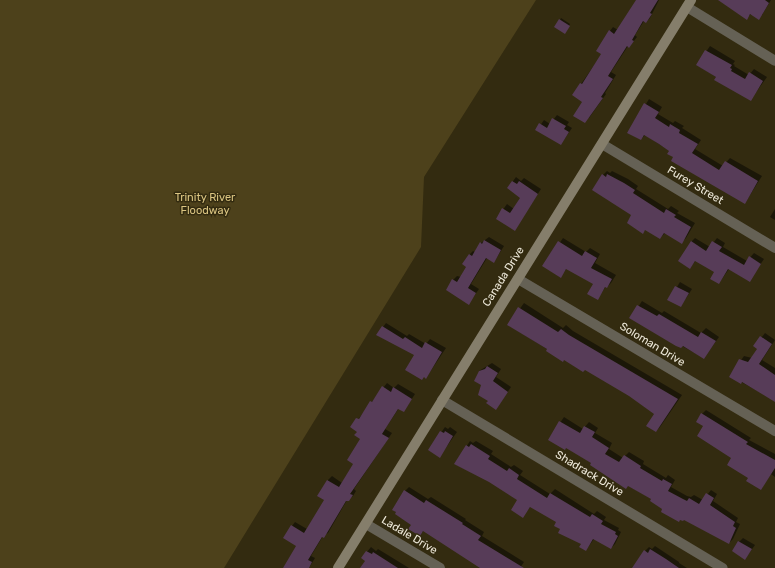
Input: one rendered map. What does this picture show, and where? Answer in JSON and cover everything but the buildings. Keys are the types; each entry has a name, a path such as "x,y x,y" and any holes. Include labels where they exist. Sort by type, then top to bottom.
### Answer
{"street":[{"path":"689,4 775,61"},
{"name":"Canada Drive","path":"338,568 689,4"},
{"name":"Furey Street","path":"602,144 775,248"},
{"name":"Soloman Drive","path":"518,279 775,431"},
{"name":"Shadrack Drive","path":"442,400 723,568"},
{"name":"Ladale Drive","path":"366,524 440,568"}],"green space":[{"name":"Trinity River Floodway","path":"0,0 536,0 424,177 421,247 224,568 0,568"}]}
